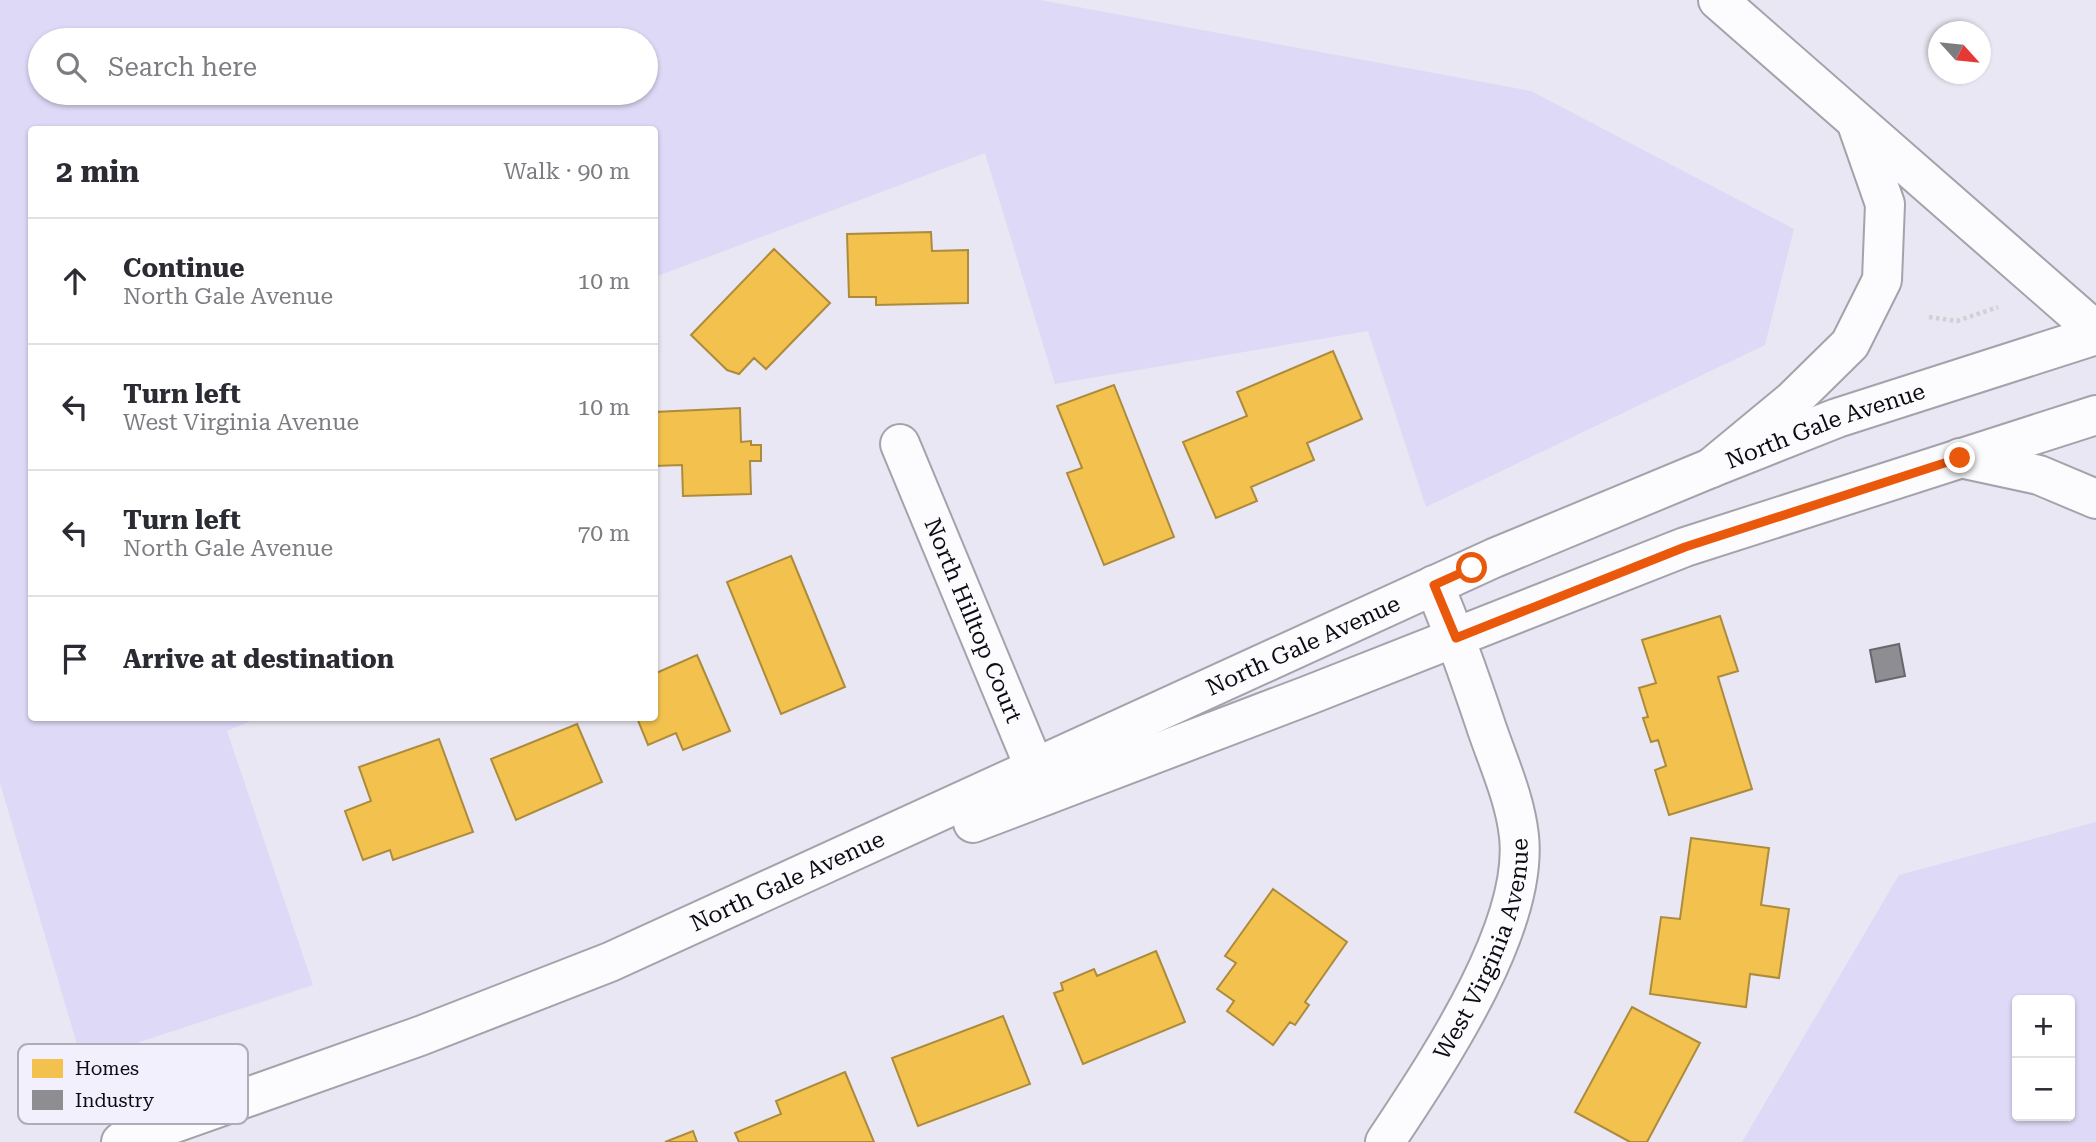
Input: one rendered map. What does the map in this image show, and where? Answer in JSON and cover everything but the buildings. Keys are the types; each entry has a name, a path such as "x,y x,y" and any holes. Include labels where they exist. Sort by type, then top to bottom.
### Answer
{"main road":[{"path":"1718,0 2096,333"},
{"path":"1711,468 1792,401 1850,344 1882,280 1885,204 1857,122"},
{"name":"North Gale Avenue","path":"1040,782 1434,585 1711,468 1838,418 2096,333"},
{"name":"North Gale Avenue","path":"248,1099 490,1010 1040,782 1456,638 1685,547 2096,415"},
{"name":"North Hilltop Court","path":"900,444 1040,782"},
{"path":"1960,458 2039,475 2096,499"},
{"name":"West Virginia Avenue","path":"1385,1142 1493,960 1514,896 1518,868 1519,836 1506,783 1456,638 1434,585"},
{"name":"North Gale Avenue","path":"142,1138 180,1124"}],"path":[{"path":"1929,317 1957,321 2002,306"}],"shaded area":[{"path":"0,0 1040,0 1531,91 1794,229 1765,345 1426,507 1368,331 1055,384 985,153 658,276 658,126 28,126 28,721 250,721 227,731 313,985 134,1044 77,1044 0,783"},
{"path":"2096,822 2096,1142 1742,1142 1899,875"}],"route":[{"path":"1472,568 1434,585 1456,638 1685,547 1960,458"}]}
